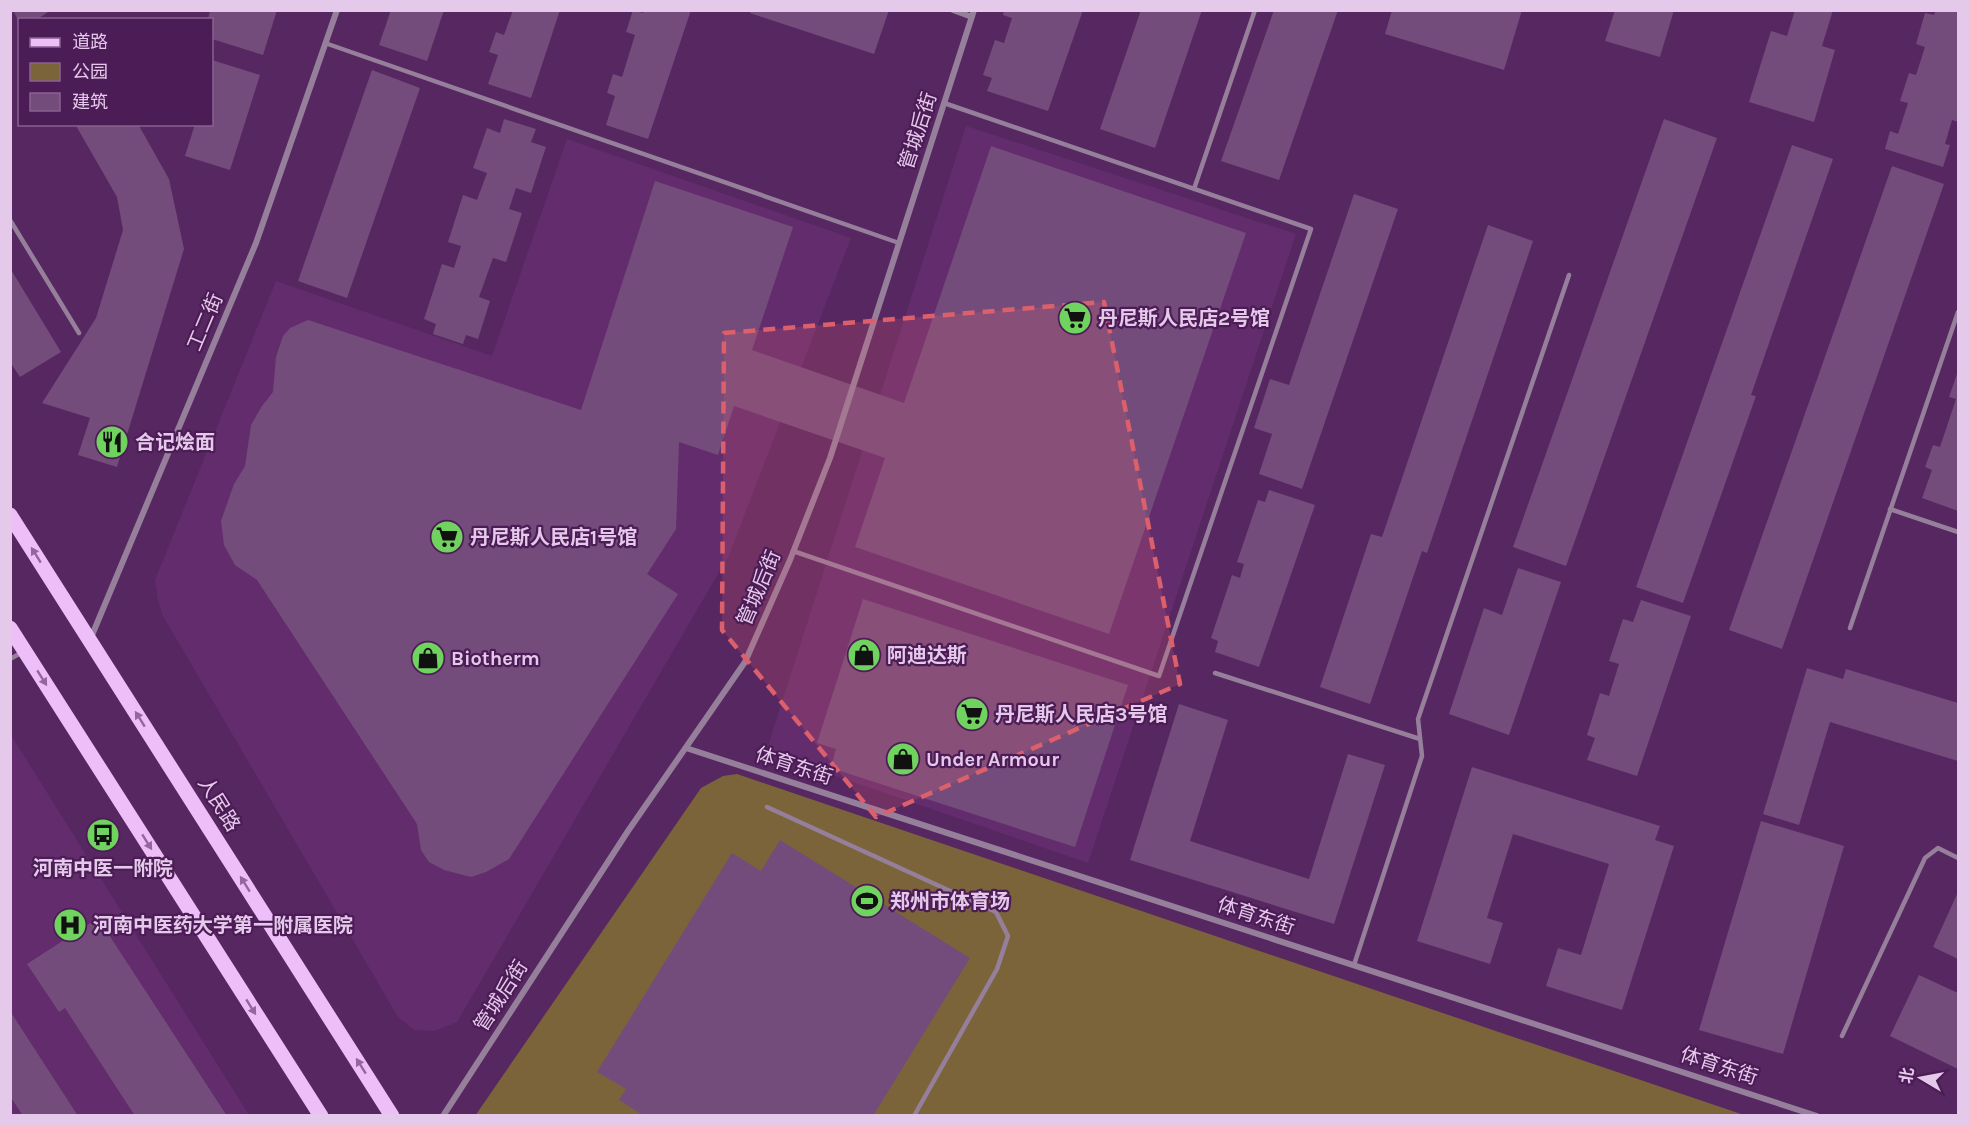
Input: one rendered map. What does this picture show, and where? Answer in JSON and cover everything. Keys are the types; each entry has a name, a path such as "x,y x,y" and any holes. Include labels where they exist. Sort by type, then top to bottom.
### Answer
{"main road":[{"name":"人民路","path":"10,515 392,1116"},
{"path":"10,628 321,1116"}],"street":[{"name":"工二街","path":"90,640 256,243 337,10"},
{"path":"953,10 973,14"},
{"name":"管城后街","path":"443,1116 628,831 745,662 830,458 973,14"},
{"name":"体育东街","path":"686,748 1817,1116"}],"lane":[{"path":"1194,189 1255,10"},
{"path":"325,44 899,243"},
{"path":"793,551 1159,676 1311,229 944,103"},
{"path":"10,220 79,333"},
{"path":"1354,965 1422,756 1418,720 1569,275"},
{"path":"1850,628 1959,312"},
{"path":"1890,509 1959,532"},
{"path":"10,659 24,650"},
{"path":"1215,673 1420,739"},
{"path":"767,807 996,912 1008,936 997,969 914,1116"},
{"path":"1842,1036 1925,858 1938,848 1959,858"}],"highlighted area":[{"path":"1104,302 1180,684 876,817 722,630 724,333"}],"shaded area":[{"path":"966,126 1296,234 1088,863 766,752"},
{"path":"567,139 851,238 729,555 457,1022 435,1031 414,1030 398,1017 163,616 155,580 276,281 492,356"},
{"name":"河南中医药大学第一附属医院","path":"11,735 249,1115 11,1115"}],"green space":[{"name":"郑州市体育场","path":"737,774 1744,1115 475,1116 701,788 723,776"}],"building":[{"path":"13,10 51,10 39,18 18,18 18,20"},
{"path":"210,10 277,10 263,55 213,39 213,18 208,18"},
{"path":"391,10 444,10 427,61 379,45"},
{"path":"513,10 560,10 531,98 488,84 498,55 489,52 496,32 504,35"},
{"path":"633,10 643,13 644,10 691,10 648,139 606,125 615,96 607,93 613,74 622,77 635,35 626,32"},
{"path":"751,10 889,10 874,54 750,13"},
{"path":"1004,10 1083,10 1048,111 987,91 992,78 983,75 995,40 1004,43 1012,18 1003,15"},
{"path":"1141,10 1202,10 1155,148 1100,129"},
{"path":"1274,10 1338,10 1279,180 1221,161"},
{"path":"1392,10 1522,10 1504,70 1385,34"},
{"path":"1615,10 1674,10 1660,57 1605,41"},
{"path":"1795,10 1833,10 1822,46 1835,50 1814,122 1749,102 1771,31 1787,36"},
{"path":"1936,10 1958,10 1958,122 1952,120 1945,144 1950,145 1943,167 1885,149 1890,131 1898,134 1908,103 1900,101 1909,73 1916,75 1925,47 1916,44 1925,13 1934,15"},
{"path":"213,60 260,75 230,170 185,156 194,126 213,126"},
{"path":"372,70 420,88 347,298 298,281"},
{"path":"504,119 536,129 531,142 546,147 531,193 516,188 509,209 522,213 506,262 493,258 479,297 490,301 478,339 466,335 463,344 433,334 436,324 424,319 442,264 454,268 461,246 448,242 463,195 477,200 487,173 473,168 487,128 500,133"},
{"path":"1664,119 1717,138 1566,566 1513,547"},
{"path":"76,126 139,126 169,179 184,249 117,467 78,455 90,418 42,403 96,318 123,230 117,197"},
{"path":"1792,145 1833,159 1751,395 1756,396 1683,603 1636,587"},
{"name":"丹尼斯人民店1号馆","path":"991,146 1246,233 1109,634 855,547 885,458 734,406 718,455 679,442 676,529 647,574 678,594 509,859 486,872 471,877 444,870 429,862 421,850 417,824 257,580 235,565 224,545 221,521 234,484 245,466 251,425 273,392 276,357 283,336 290,328 308,320 581,410 655,181 793,227 752,350 904,403"},
{"path":"1892,166 1944,184 1782,649 1729,630"},
{"path":"1354,194 1398,209 1302,489 1259,474 1272,434 1254,428 1270,379 1289,385"},
{"path":"1488,225 1533,241 1427,553 1422,551 1370,704 1320,687 1371,534 1382,537"},
{"path":"10,268 61,352 20,377 10,362"},
{"path":"1958,371 1958,511 1922,498 1932,470 1925,467 1933,445 1940,447 1956,399 1949,397"},
{"path":"1269,490 1315,505 1259,667 1215,652 1218,641 1211,638 1232,575 1240,578 1244,564 1237,562 1258,500 1265,502"},
{"path":"1518,568 1561,582 1509,735 1449,714 1484,608 1502,615"},
{"name":"丹尼斯人民店3号馆","path":"863,599 1128,685 1075,847 831,768 836,749 817,743"},
{"path":"1641,600 1691,616 1637,776 1587,760 1595,738 1587,735 1600,693 1609,696 1619,664 1609,661 1623,619 1633,622"},
{"path":"1807,668 1843,679 1846,669 1958,703 1958,761 1830,722 1799,825 1763,814"},
{"path":"1179,704 1228,720 1190,841 1309,879 1348,754 1385,765 1334,924 1130,860"},
{"path":"1472,767 1660,826 1655,840 1674,846 1622,1010 1546,986 1558,948 1581,955 1609,864 1513,834 1487,918 1503,923 1490,964 1417,941"},
{"path":"1761,821 1844,846 1783,1054 1699,1030"},
{"path":"780,840 970,958 873,1116 644,1116 619,1100 626,1089 597,1072 732,853 761,871"},
{"path":"1958,892 1958,959 1933,947"},
{"path":"98,918 227,1116 135,1116 65,1008 59,1012 27,964"},
{"path":"1919,975 1958,993 1958,1069 1890,1036"},
{"path":"10,1011 78,1116 23,1116 10,1096"}],"place":[{"name":"丹尼斯人民店2号馆","path":"1075,318"},
{"name":"合记烩面","path":"112,442"},
{"name":"丹尼斯人民店1号馆","path":"447,537"},
{"name":"阿迪达斯","path":"864,655"},
{"name":"Biotherm","path":"428,658"},
{"name":"丹尼斯人民店3号馆","path":"972,714"},
{"name":"Under Armour","path":"903,759"},
{"name":"河南中医一附院","path":"103,835"},
{"name":"郑州市体育场","path":"867,901"},
{"name":"河南中医药大学第一附属医院","path":"70,925"}]}
